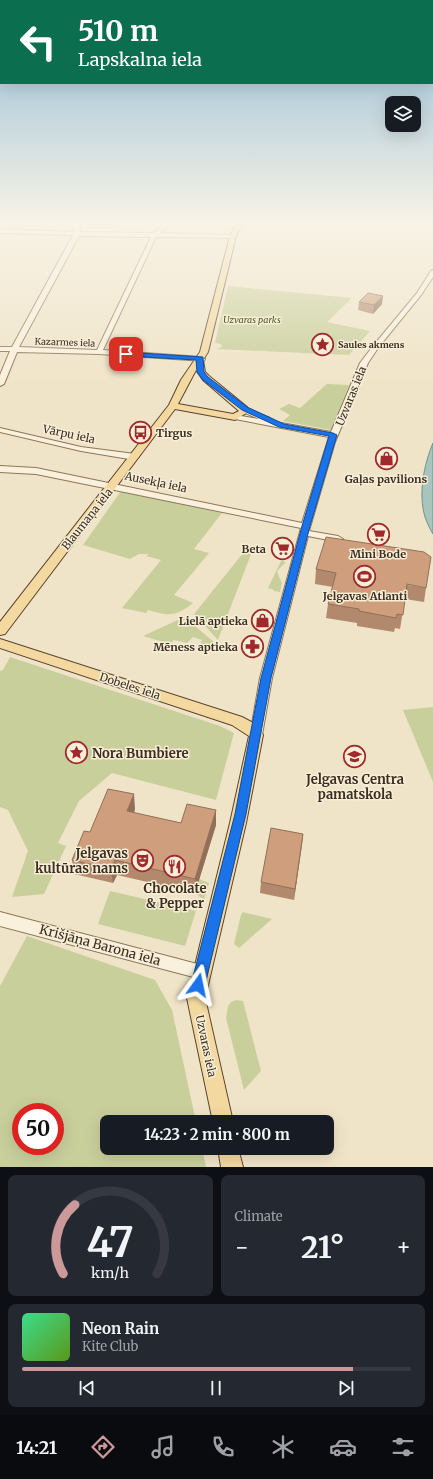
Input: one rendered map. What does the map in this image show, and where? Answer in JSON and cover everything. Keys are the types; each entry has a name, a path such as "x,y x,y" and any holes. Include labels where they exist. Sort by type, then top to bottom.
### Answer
{"main road":[{"name":"Blaumaņa iela","path":"0,631 173,406 192,369 200,360 222,275"},
{"path":"173,406 235,417 243,412 244,409 206,378 201,372 200,360"},
{"name":"Dobeles iela","path":"0,643 238,721 252,729 256,735"},
{"name":"Uzvaras iela","path":"221,1115 196,998 201,972 238,823 256,735"},
{"path":"229,1155 232,1167"}],"street":[{"path":"0,384 15,349 55,275"},
{"path":"99,352 135,275"},
{"name":"Uzvaras iela","path":"256,735 266,678 305,529 333,435 344,414 364,363 375,347 419,294 431,275"},
{"name":"Kazarmes iela","path":"0,349 99,352 200,360"},
{"path":"244,409 282,426"},
{"path":"235,417 333,435"},
{"name":"Vārpu iela","path":"0,430 81,449 135,457"},
{"name":"Ausekļa iela","path":"0,469 36,471 113,486 305,529 344,540"},
{"name":"Krišjāņa Barona iela","path":"0,919 201,972"}],"green space":[{"name":"Uzvaras parks","path":"228,286 352,298 327,322 370,331 349,355 216,349 222,347 221,344 215,343"},
{"path":"327,384 349,385 331,430 283,421 290,415 279,409 289,404 300,408"},
{"path":"121,491 222,513 194,549 209,553 174,595 193,603 182,611 167,614 148,610 146,613 122,608 161,560 146,556 149,554 139,554 130,559 83,545"},
{"path":"248,547 253,549 218,640 194,614"},
{"path":"281,561 286,562 277,571 282,583 280,592 268,588"},
{"path":"182,618 188,620 215,643 214,651 198,647 202,640 193,637 187,643 174,640 170,644 143,636"},
{"path":"10,657 220,726 234,733 216,800 112,773 79,801 58,843 66,846 44,894 12,897 28,851 8,810 0,807 0,671 3,670"},
{"path":"433,707 433,782 403,710"},
{"path":"199,879 209,883 204,900 195,893"},
{"path":"110,891 196,911 185,946 98,924"},
{"path":"243,912 272,919 239,948 234,944"},
{"path":"27,936 155,980 172,1010 194,1115 100,1115 100,1155 203,1155 206,1167 0,1167 0,986"},
{"path":"236,1000 243,1001 261,1071 244,1090 226,1018 228,1006 231,1002"}],"water":[{"path":"433,443 433,534 425,517 422,489 427,460"}],"building":[{"path":"368,293 383,296 374,305 359,302"},
{"path":"326,537 424,552 431,557 426,588 407,584 403,615 397,614 396,618 359,611 359,609 328,604 336,573 316,569"},
{"name":"Jelgavas kultūras nams","path":"108,789 134,794 127,811 181,823 187,804 216,810 195,879 115,860 111,869 72,860 84,831 90,832"},
{"path":"271,828 303,834 295,889 261,882"}],"place":[{"name":"Saules akmens","path":"322,344"},
{"name":"Tirgus","path":"140,433"},
{"name":"Gaļas pavilions","path":"386,459"},
{"name":"Mini Bode","path":"378,534"},
{"name":"Beta","path":"282,549"},
{"name":"Jelgavas Atlanti","path":"365,576"},
{"name":"Lielā aptieka","path":"263,621"},
{"name":"Mēness aptieka","path":"253,647"},
{"name":"Nora Bumbiere","path":"77,753"},
{"name":"Jelgavas Centra pamatskola","path":"355,757"},
{"name":"Jelgavas kultūras nams","path":"143,860"},
{"name":"Chocolate & Pepper","path":"175,866"}],"route":[{"path":"126,354 201,359 199,360 201,372 206,378 244,409 282,426 333,435 306,526 302,546 266,678 259,723 240,814 198,985"}]}
